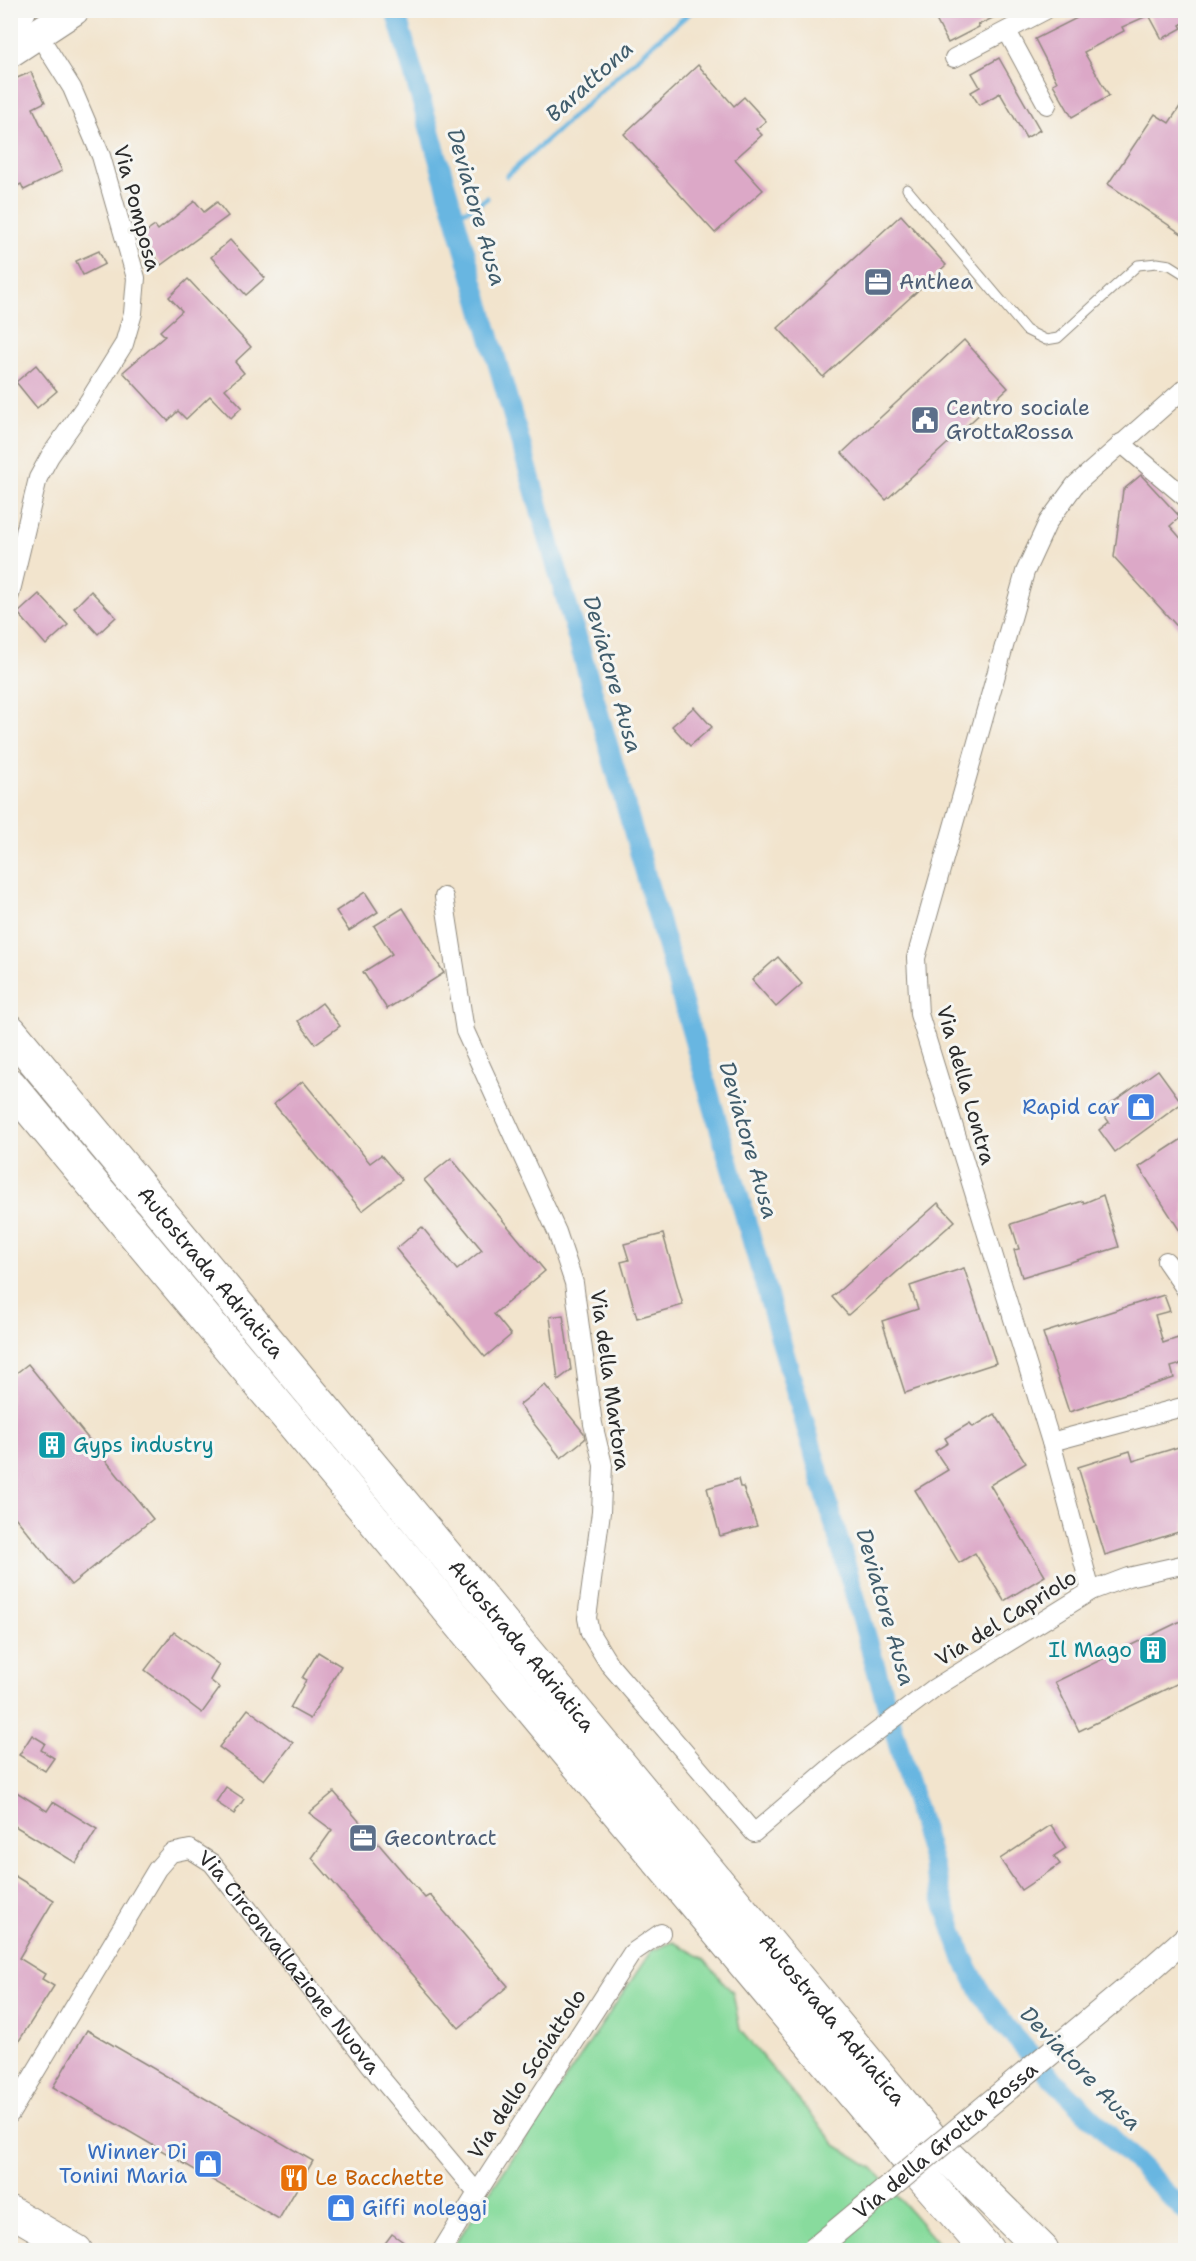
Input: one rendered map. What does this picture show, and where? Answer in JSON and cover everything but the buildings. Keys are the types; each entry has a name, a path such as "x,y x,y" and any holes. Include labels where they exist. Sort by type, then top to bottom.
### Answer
{"highway":[{"name":"Autostrada Adriatica","path":"10,1030 939,2148 1042,2250"},
{"name":"Autostrada Adriatica","path":"10,1085 922,2176 987,2250"}],"main road":[{"path":"10,17 29,22 74,10"},
{"path":"10,52 29,22"},
{"path":"10,2211 77,2250"},
{"path":"10,2233 40,2250"}],"street":[{"path":"954,58 1046,10"},
{"name":"Via Pomposa","path":"10,595 38,478 50,456 124,345 133,313 136,278 101,156 72,88 29,22"},
{"path":"1007,31 1047,105"},
{"name":"Via della Lontra","path":"1091,1591 1051,1442 919,1014 916,958 1025,572 1048,522 1075,485 1185,387"},
{"path":"1121,443 1185,498"},
{"name":"Via della Martora","path":"444,897 465,1031 557,1232 574,1283 593,1424 603,1465 601,1512 587,1618 590,1633 609,1664 754,1833"},
{"path":"1166,1261 1185,1290"},
{"path":"1051,1442 1185,1406"},
{"name":"Via del Capriolo","path":"754,1833 838,1761 930,1691 1091,1591 1128,1578 1185,1564"},
{"name":"Via Circonvallazione Nuova","path":"10,2114 157,1869 171,1854 190,1849 212,1863 380,2077 477,2193"},
{"name":"Via dello Scoiattolo","path":"442,2250 632,1953 661,1934"},
{"name":"Via della Grotta Rossa","path":"814,2250 1144,1975 1185,1938"}],"lane":[{"path":"907,189 1026,330 1046,340 1058,338 1138,265 1157,262 1170,265 1185,275"}],"green space":[{"path":"673,1942 703,1958 733,1993 740,2030 836,2145 873,2168 944,2250 451,2250 651,1951"}],"waterway":[{"name":"Deviatore Ausa","path":"395,10 944,1903 963,1958 982,1994 1006,2027 1045,2071 1186,2212"},
{"name":"Barattona","path":"507,176 693,10"},
{"name":"Barattona","path":"454,214 475,207 487,198"}],"place":[{"name":"Anthea","path":"878,282"},
{"name":"Centro sociale GrottaRossa","path":"925,420"},
{"name":"Rapid car","path":"1141,1107"},
{"name":"Gyps industry","path":"52,1445"},
{"name":"Il Mago","path":"1153,1650"},
{"name":"Gecontract","path":"363,1838"},
{"name":"Winner Di Tonini Maria","path":"208,2164"},
{"name":"Le Bacchette","path":"294,2178"},
{"name":"Giffi noleggi","path":"341,2208"}]}
